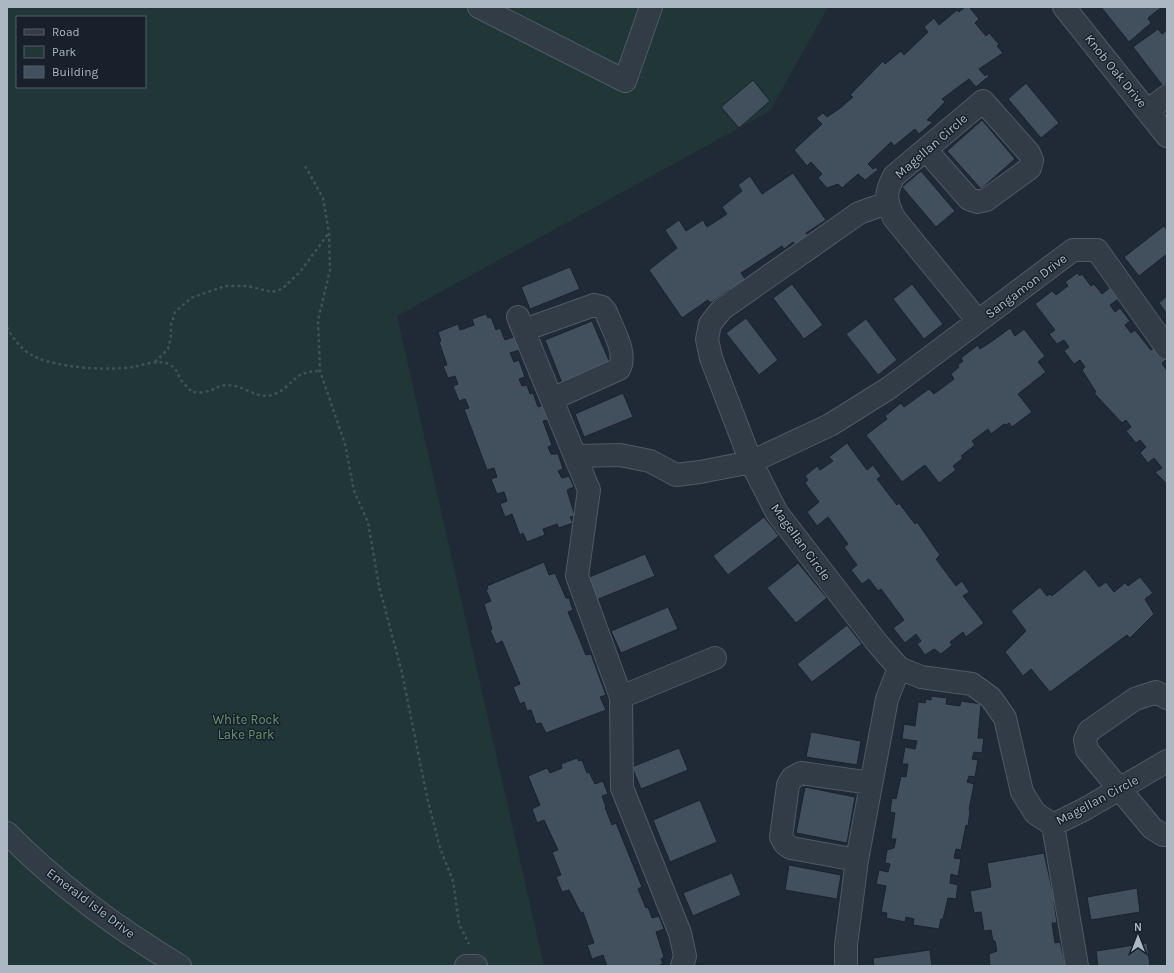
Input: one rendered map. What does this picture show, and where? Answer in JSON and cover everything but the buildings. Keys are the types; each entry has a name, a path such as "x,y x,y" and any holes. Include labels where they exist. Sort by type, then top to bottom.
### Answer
{"street":[{"path":"478,7 625,81 651,7"},
{"name":"Knob Oak Drive","path":"1064,7 1167,136"},
{"path":"1147,111 1167,96"},
{"name":"Magellan Circle","path":"926,150 969,199 977,202 986,200 1030,168 1032,160 1029,153 983,101 894,176 889,185 887,202 859,213 722,309 710,324 706,338 711,358 751,462 777,513 878,644 899,668 921,677 972,684 991,698 1005,718 1022,792 1035,813 1053,825 1167,761"},
{"path":"575,456 620,455 650,461 676,474 700,472 751,462 837,421 889,388 978,321 894,218 887,202"},
{"name":"Sangamon Drive","path":"978,321 1073,250 1097,250 1167,348"},
{"path":"552,399 619,369 623,362 622,354 606,312 602,307 594,305 521,323 589,490 577,576 621,697 622,788 680,933 685,956 682,966"},
{"path":"621,697 715,658"},
{"path":"846,966 846,945 857,860 887,699 899,668"},
{"path":"1167,698 1156,692 1135,699 1088,731 1085,740 1087,750 1152,828 1163,835 1167,835"},
{"path":"857,860 791,848 784,844 781,837 788,785 792,778 801,773 871,783"},
{"path":"1053,825 1077,966"},
{"name":"Emerald Isle Drive","path":"7,833 86,903 152,949 180,966"}],"path":[{"path":"305,166 323,198 329,233 330,270 318,320 320,371 345,444 354,491 368,522 379,586 402,673 427,797 440,848 452,881 460,924 474,953 472,966"},
{"path":"154,362 168,349 171,337 171,325 175,312 191,298 225,286 247,286 272,292 282,289 300,272 329,233"},
{"path":"7,327 13,337 28,353 48,362 100,369 133,367 154,362 167,364 177,369 182,381 192,392 204,392 220,385 235,386 256,395 271,395 283,389 293,379 306,371 320,371"}],"green space":[{"name":"White Rock Lake Park","path":"7,7 828,7 770,111 397,316 544,966 7,966"}]}
